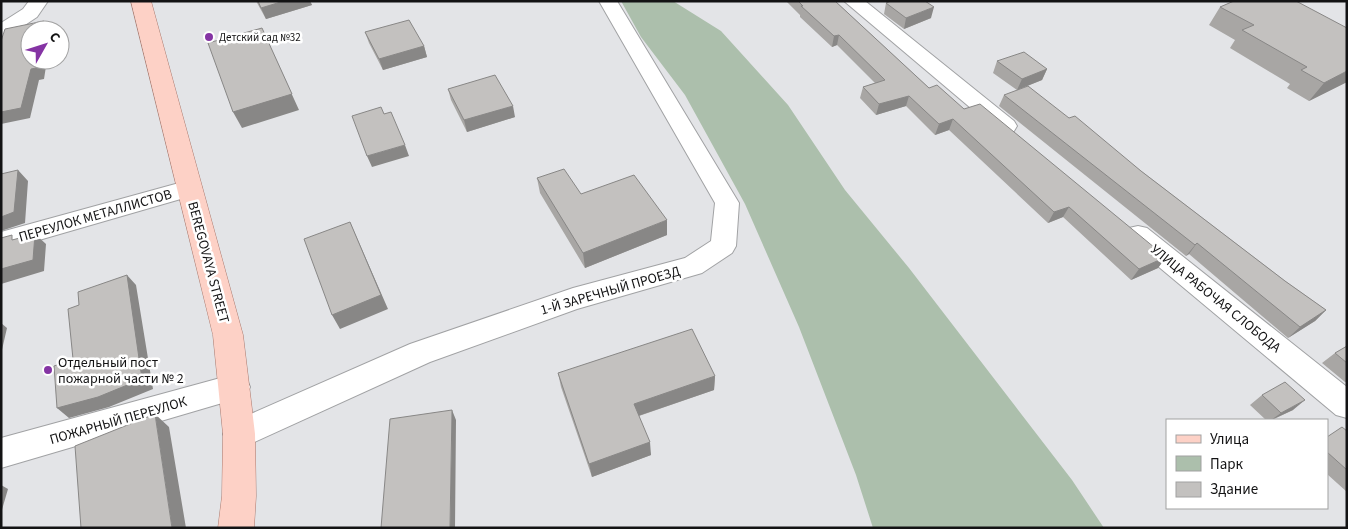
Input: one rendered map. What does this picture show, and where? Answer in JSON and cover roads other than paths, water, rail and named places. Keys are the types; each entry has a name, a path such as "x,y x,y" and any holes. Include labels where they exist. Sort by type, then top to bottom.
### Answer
{"main road":[{"name":"BEREGOVAYA STREET","path":"141,1 228,335 235,387 238,434 239,496 236,528"}],"street":[{"path":"1,38 4,30 30,13 39,1"},
{"name":"1-Й ЗАРЕЧНЫЙ ПРОЕЗД","path":"238,434 420,353 573,299 693,266 723,246 727,203 608,1"},
{"path":"853,1 1023,140"},
{"name":"ПЕРЕУЛОК МЕТАЛЛИСТОВ","path":"1,242 190,188"},
{"name":"УЛИЦА РАБОЧАЯ СЛОБОДА","path":"1123,222 1347,405"},
{"name":"ПОЖАРНЫЙ ПЕРЕУЛОК","path":"1,453 235,387"}],"place":[{"name":"Детский сад №32","path":"209,37"},
{"name":"Отдельный пост пожарной части № 2","path":"48,370"}]}
